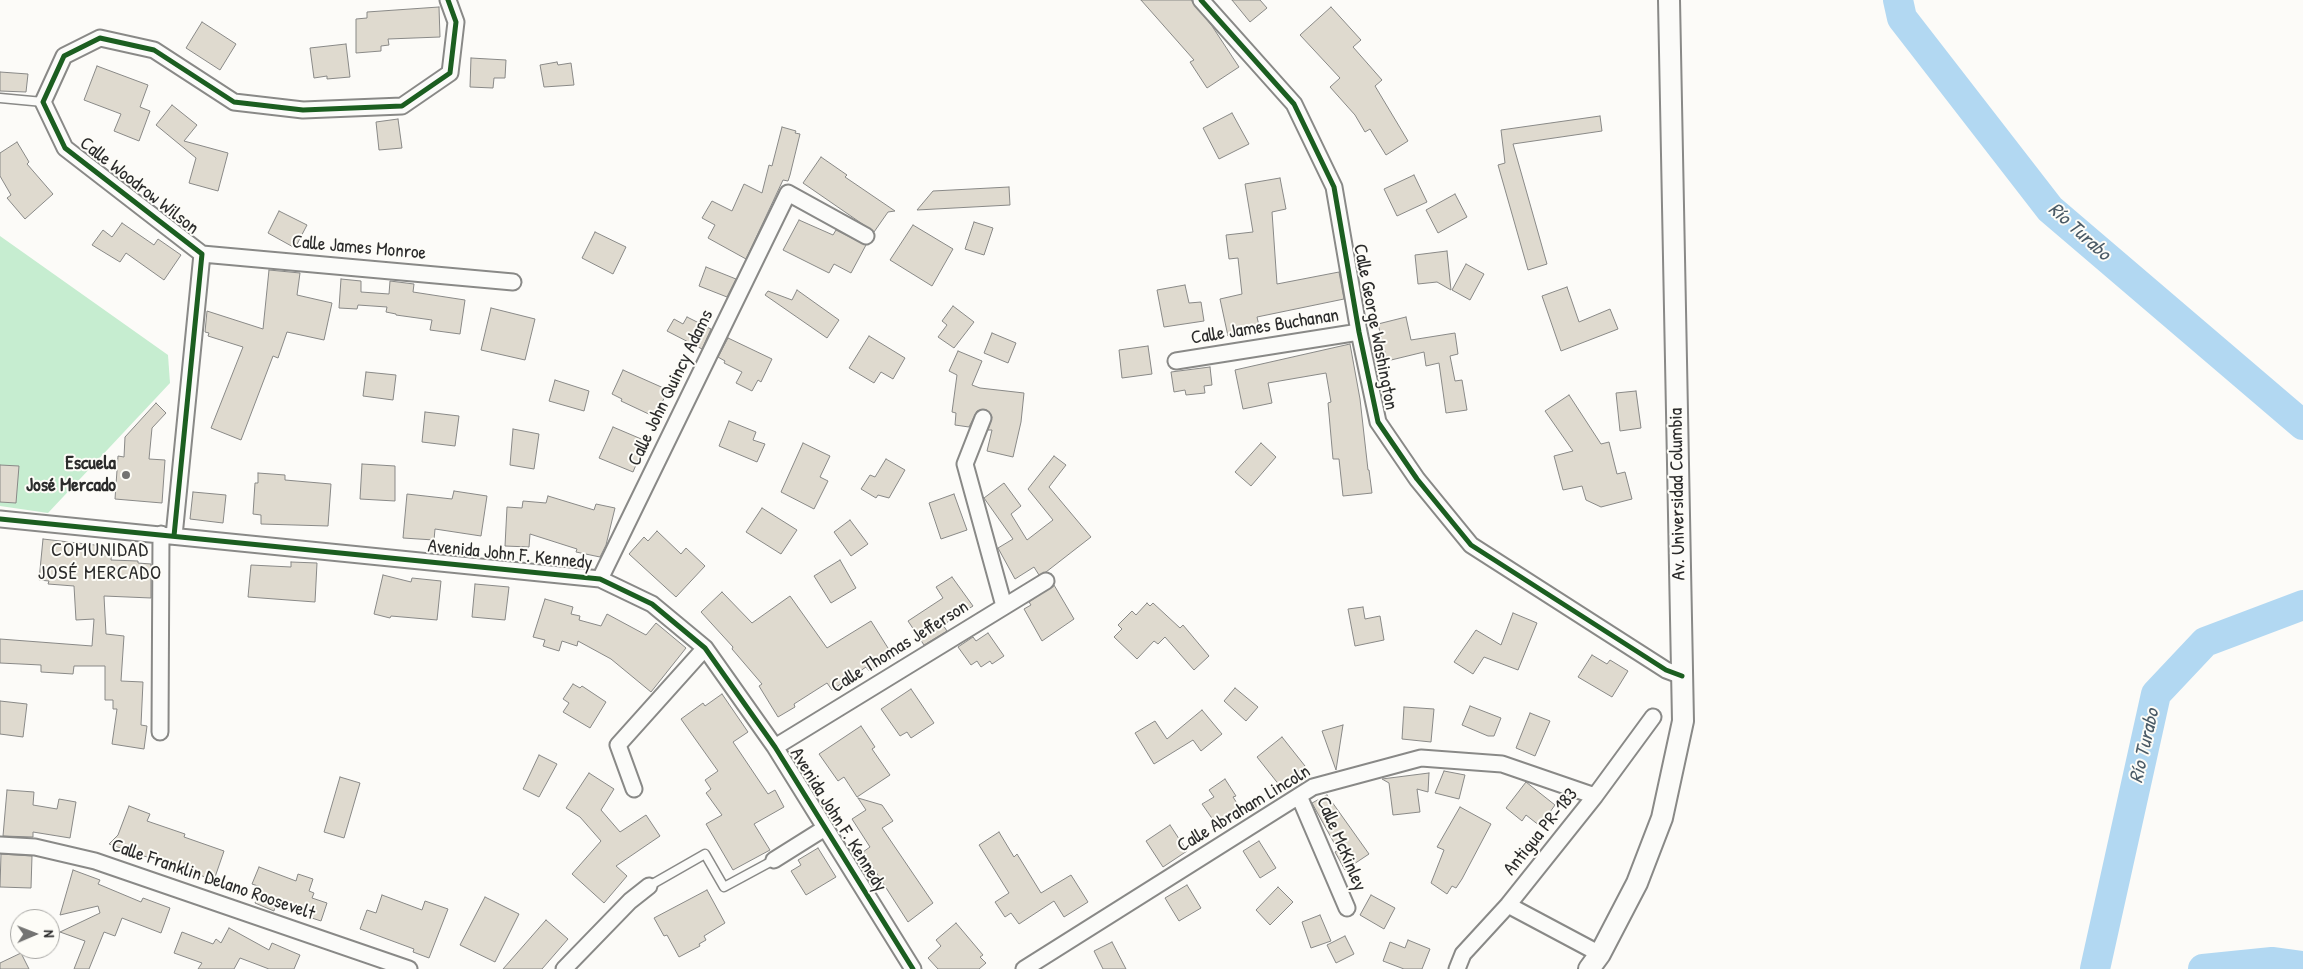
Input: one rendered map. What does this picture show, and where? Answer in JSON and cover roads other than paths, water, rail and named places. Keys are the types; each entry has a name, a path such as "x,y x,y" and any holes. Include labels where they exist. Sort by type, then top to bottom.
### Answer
{"main road":[{"name":"Av. Universidad Columbia","path":"1594,962 1637,883 1662,818 1683,721 1669,0"}],"street":[{"path":"43,102 64,56 100,38 154,50 234,102 303,110 402,106 450,73 456,22 448,0"},
{"name":"Calle George Washington","path":"1201,0 1294,104 1334,187 1359,332 1378,422 1417,478 1470,545 1666,670 1682,676"},
{"name":"Calle Woodrow Wilson","path":"43,102 65,148 202,254 168,535 160,732"},
{"name":"Calle John Quincy Adams","path":"600,579 788,193 866,236"},
{"name":"Calle James Monroe","path":"202,254 513,282"},
{"name":"Calle James Buchanan","path":"1176,361 1359,332"},
{"path":"983,418 965,464 1004,606"},
{"name":"Avenida John F. Kennedy","path":"0,519 600,579 652,604 705,648 775,747 913,969"},
{"name":"Calle Thomas Jefferson","path":"775,747 1046,581"},
{"path":"634,789 618,745 705,648"},
{"name":"Antigua PR-183","path":"1457,969 1463,954 1508,905 1595,796 1653,717"},
{"name":"Calle Abraham Lincoln","path":"1024,969 1313,787 1421,758 1502,764 1595,796"},
{"name":"Calle McKinley","path":"1299,796 1347,908"},
{"path":"774,860 825,828"},
{"name":"Calle Franklin Delano Roosevelt","path":"0,845 35,847 95,861 409,969"},
{"path":"564,969 630,901 649,886"},
{"path":"1508,905 1594,962"}],"lane":[{"path":"0,98 43,102"},
{"path":"649,886 705,854 724,887 774,860"}],"waterway":[{"name":"Río Turabo","path":"1898,0 1902,18 2050,209 2303,425"},
{"name":"Río Turabo","path":"2095,969 2156,694 2205,642 2303,605"},
{"path":"2203,969 2272,962 2303,966"}],"place":[{"name":"Escuela José Mercado","path":"126,475"}],"district":[{"name":"COMUNIDAD JOSÉ MERCADO","path":"100,562"}]}
